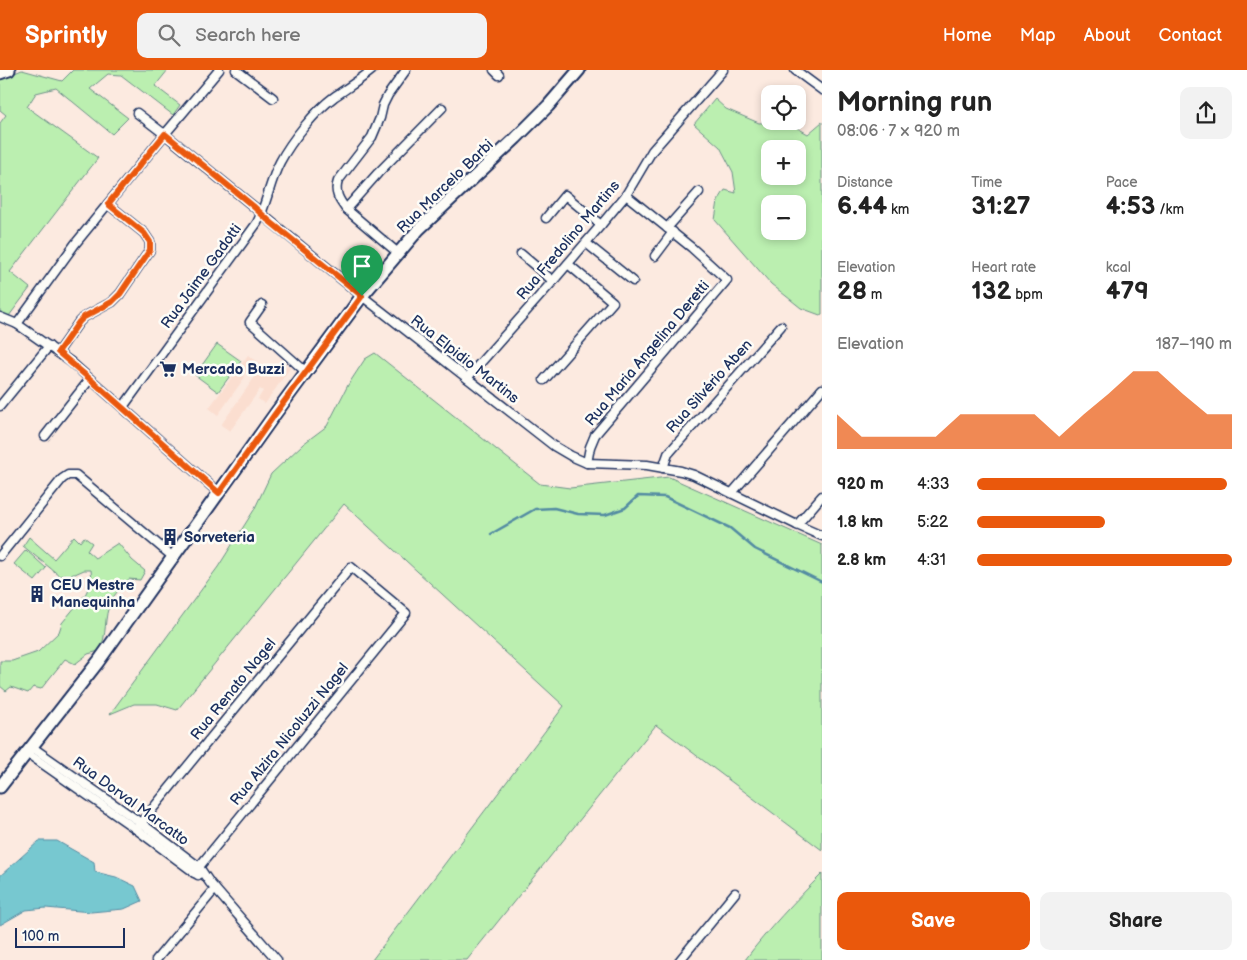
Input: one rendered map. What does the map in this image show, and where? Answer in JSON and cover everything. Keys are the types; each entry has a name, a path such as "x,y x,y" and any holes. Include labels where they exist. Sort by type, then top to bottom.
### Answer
{"street":[{"path":"0,73 8,70"},
{"path":"17,324 75,244 220,70"},
{"path":"236,70 273,98"},
{"name":"Rua Jaime Gadotti","path":"123,407 257,223 281,161 298,135 326,104 372,70"},
{"path":"398,253 346,209 340,202 336,193 336,187 338,181 372,138 388,95 406,70"},
{"name":"Rua Marcelo Barbi","path":"0,787 98,662 362,296 426,222 516,138 579,70"},
{"name":"Rua Fredolino Martins","path":"467,378 586,243 626,195 652,151 724,70"},
{"path":"795,70 822,90"},
{"path":"346,209 378,173 442,108"},
{"name":"Rua Elpidio Martins","path":"137,113 362,296 554,446 587,463 647,465 681,471 822,536"},
{"path":"655,256 670,230 699,192"},
{"path":"546,218 565,195 601,225"},
{"path":"626,195 670,230"},
{"path":"58,352 84,317 112,302 120,294 150,250 150,242 144,233 108,204"},
{"name":"Rua Maria Angelina Deretti","path":"587,463 595,434 727,280 670,230"},
{"path":"586,243 634,281"},
{"path":"522,254 553,281"},
{"path":"544,380 613,302 568,264"},
{"path":"262,305 250,322 306,372"},
{"path":"0,317 17,324 58,352 219,493"},
{"name":"Rua Silvério Aben","path":"663,468 668,454 781,326"},
{"path":"0,406 50,346"},
{"path":"45,436 90,379"},
{"path":"732,493 822,389"},
{"path":"0,556 62,479 68,475 76,475 173,557"},
{"path":"797,525 822,496"},
{"name":"Rua Alzira Nicoluzzi Nagel","path":"196,870 406,613 351,567"},
{"name":"Rua Renato Nagel","path":"138,826 351,567"},
{"name":"Rua Dorval Marcatto","path":"29,750 138,826 196,870 277,960"},
{"path":"156,960 212,886"},
{"path":"680,960 735,893"}],"shaded area":[{"path":"248,355 270,372 272,370 276,373 283,363 290,368 265,404 258,399 263,391 260,389 230,431 221,425 254,378 242,370 240,373 245,377 218,415 209,408"}],"green space":[{"path":"22,70 62,81 73,70 168,70 155,86 180,105 173,115 121,75 108,74 90,89 128,118 112,134 56,88 36,93 27,107 98,158 10,272 30,288 9,316 0,313 0,123 6,115 0,110 0,79"},
{"path":"715,99 726,109 761,123 761,130 801,130 808,134 822,122 822,314 820,315 801,308 771,284 715,220 718,201 725,190 736,193 733,172 720,147 694,124"},
{"path":"217,344 241,361 218,392 195,375"},
{"path":"375,353 540,484 570,488 669,477 822,545 822,850 656,725 467,960 372,960 564,706 344,504 177,710 157,704 134,704 110,714 218,567 254,510 271,474 303,444 327,426 348,385 365,359"},
{"path":"74,536 80,542 84,537 92,543 87,551 95,558 118,543 132,560 145,571 140,580 129,579 113,598 107,613 104,639 99,651 88,654 75,664 65,659 41,689 33,687 28,693 11,687 6,691 0,686 0,661 12,661 38,652 59,632 62,623 85,595 92,581 91,570 60,576 23,546 29,537 54,559"},
{"path":"26,550 46,568 35,581 14,564"},
{"path":"822,874 822,960 745,960 763,937"}],"water":[{"path":"39,841 57,841 94,862 95,872 116,877 135,886 142,901 124,909 91,912 46,908 26,910 0,925 0,876"}],"waterway":[{"path":"491,534 535,509 554,508 578,514 605,515 625,508 638,496 665,497 730,528 755,549 822,582"}],"place":[{"name":"Mercado Buzzi","path":"168,369"},
{"name":"Sorveteria","path":"170,537"},
{"name":"CEU Mestre Manequinha","path":"37,594"}],"route":[{"path":"165,134 362,296 219,493 58,352 84,317 112,302 120,294 150,250 150,242 144,233 108,204 165,134"}]}
